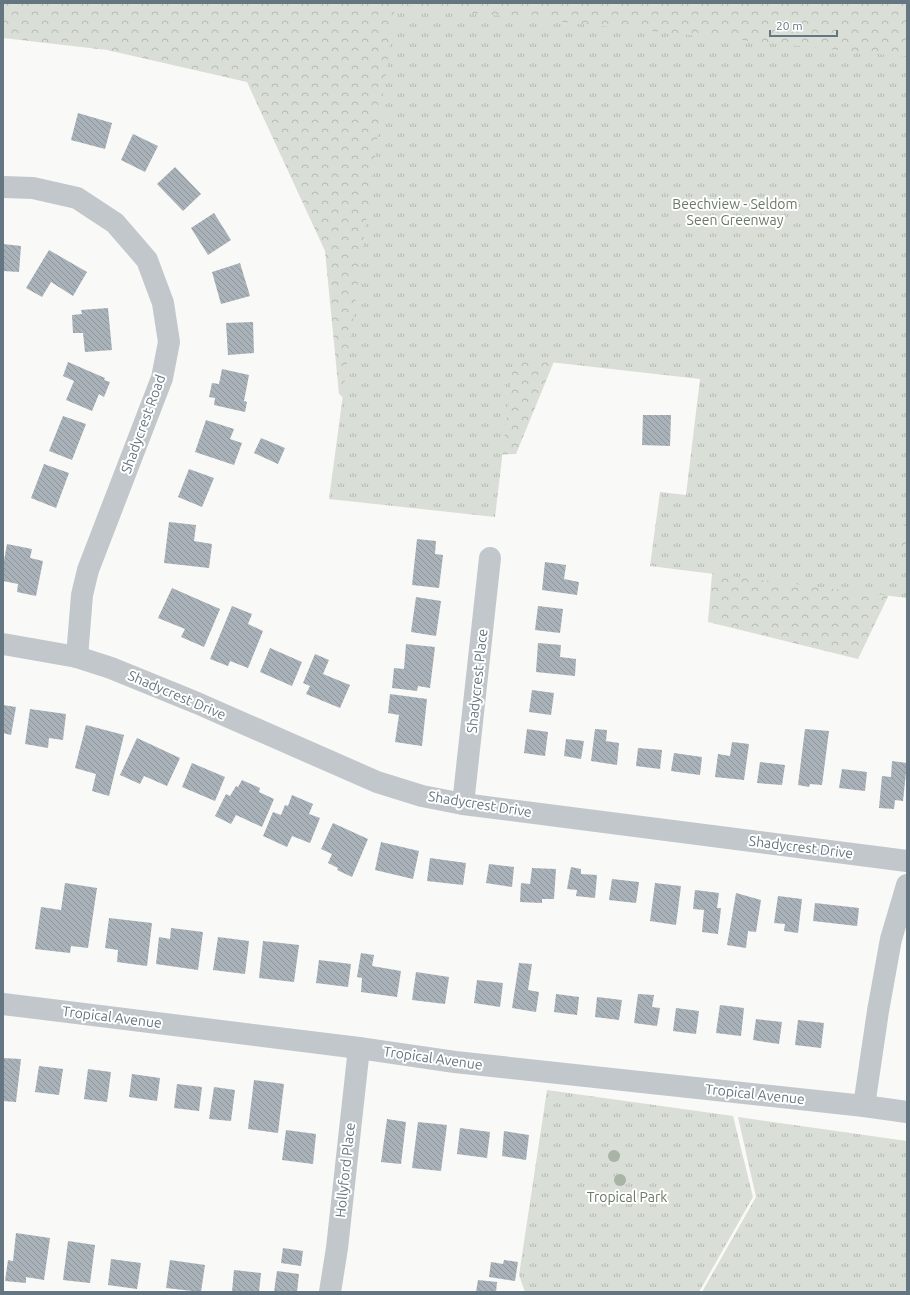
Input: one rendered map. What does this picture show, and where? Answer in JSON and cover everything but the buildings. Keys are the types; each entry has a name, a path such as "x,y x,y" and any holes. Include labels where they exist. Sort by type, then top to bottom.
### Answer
{"street":[{"name":"Shadycrest Road","path":"3,187 33,188 77,198 115,223 147,260 163,303 169,342 162,378 88,570 82,595 77,657"},
{"name":"Shadycrest Place","path":"463,804 490,558"},
{"name":"Shadycrest Drive","path":"3,644 77,657 110,668 197,703 377,782 422,796 463,804 907,861"},
{"path":"864,1106 878,1011 889,954 907,885"},
{"name":"Tropical Avenue","path":"3,1004 359,1048 455,1062 864,1106 907,1112"},
{"name":"Hollyford Place","path":"330,1292 337,1248 359,1048"}],"green space":[{"name":"Beechview - Seldom Seen Greenway","path":"3,3 907,3 907,557 858,659 708,622 731,347 562,342 516,454 414,457 339,394 325,251 247,82 107,50 3,38"},
{"name":"Beechview - Seldom Seen Greenway","path":"395,5 907,57 907,517 897,543 907,548 907,598 650,566 660,492 686,495 700,379 514,358 495,517 329,499"},
{"name":"Tropical Park","path":"547,1090 733,1116 753,1197 699,1292 525,1292 519,1275"},
{"path":"738,1117 907,1141 907,1292 702,1292 756,1197"}]}
